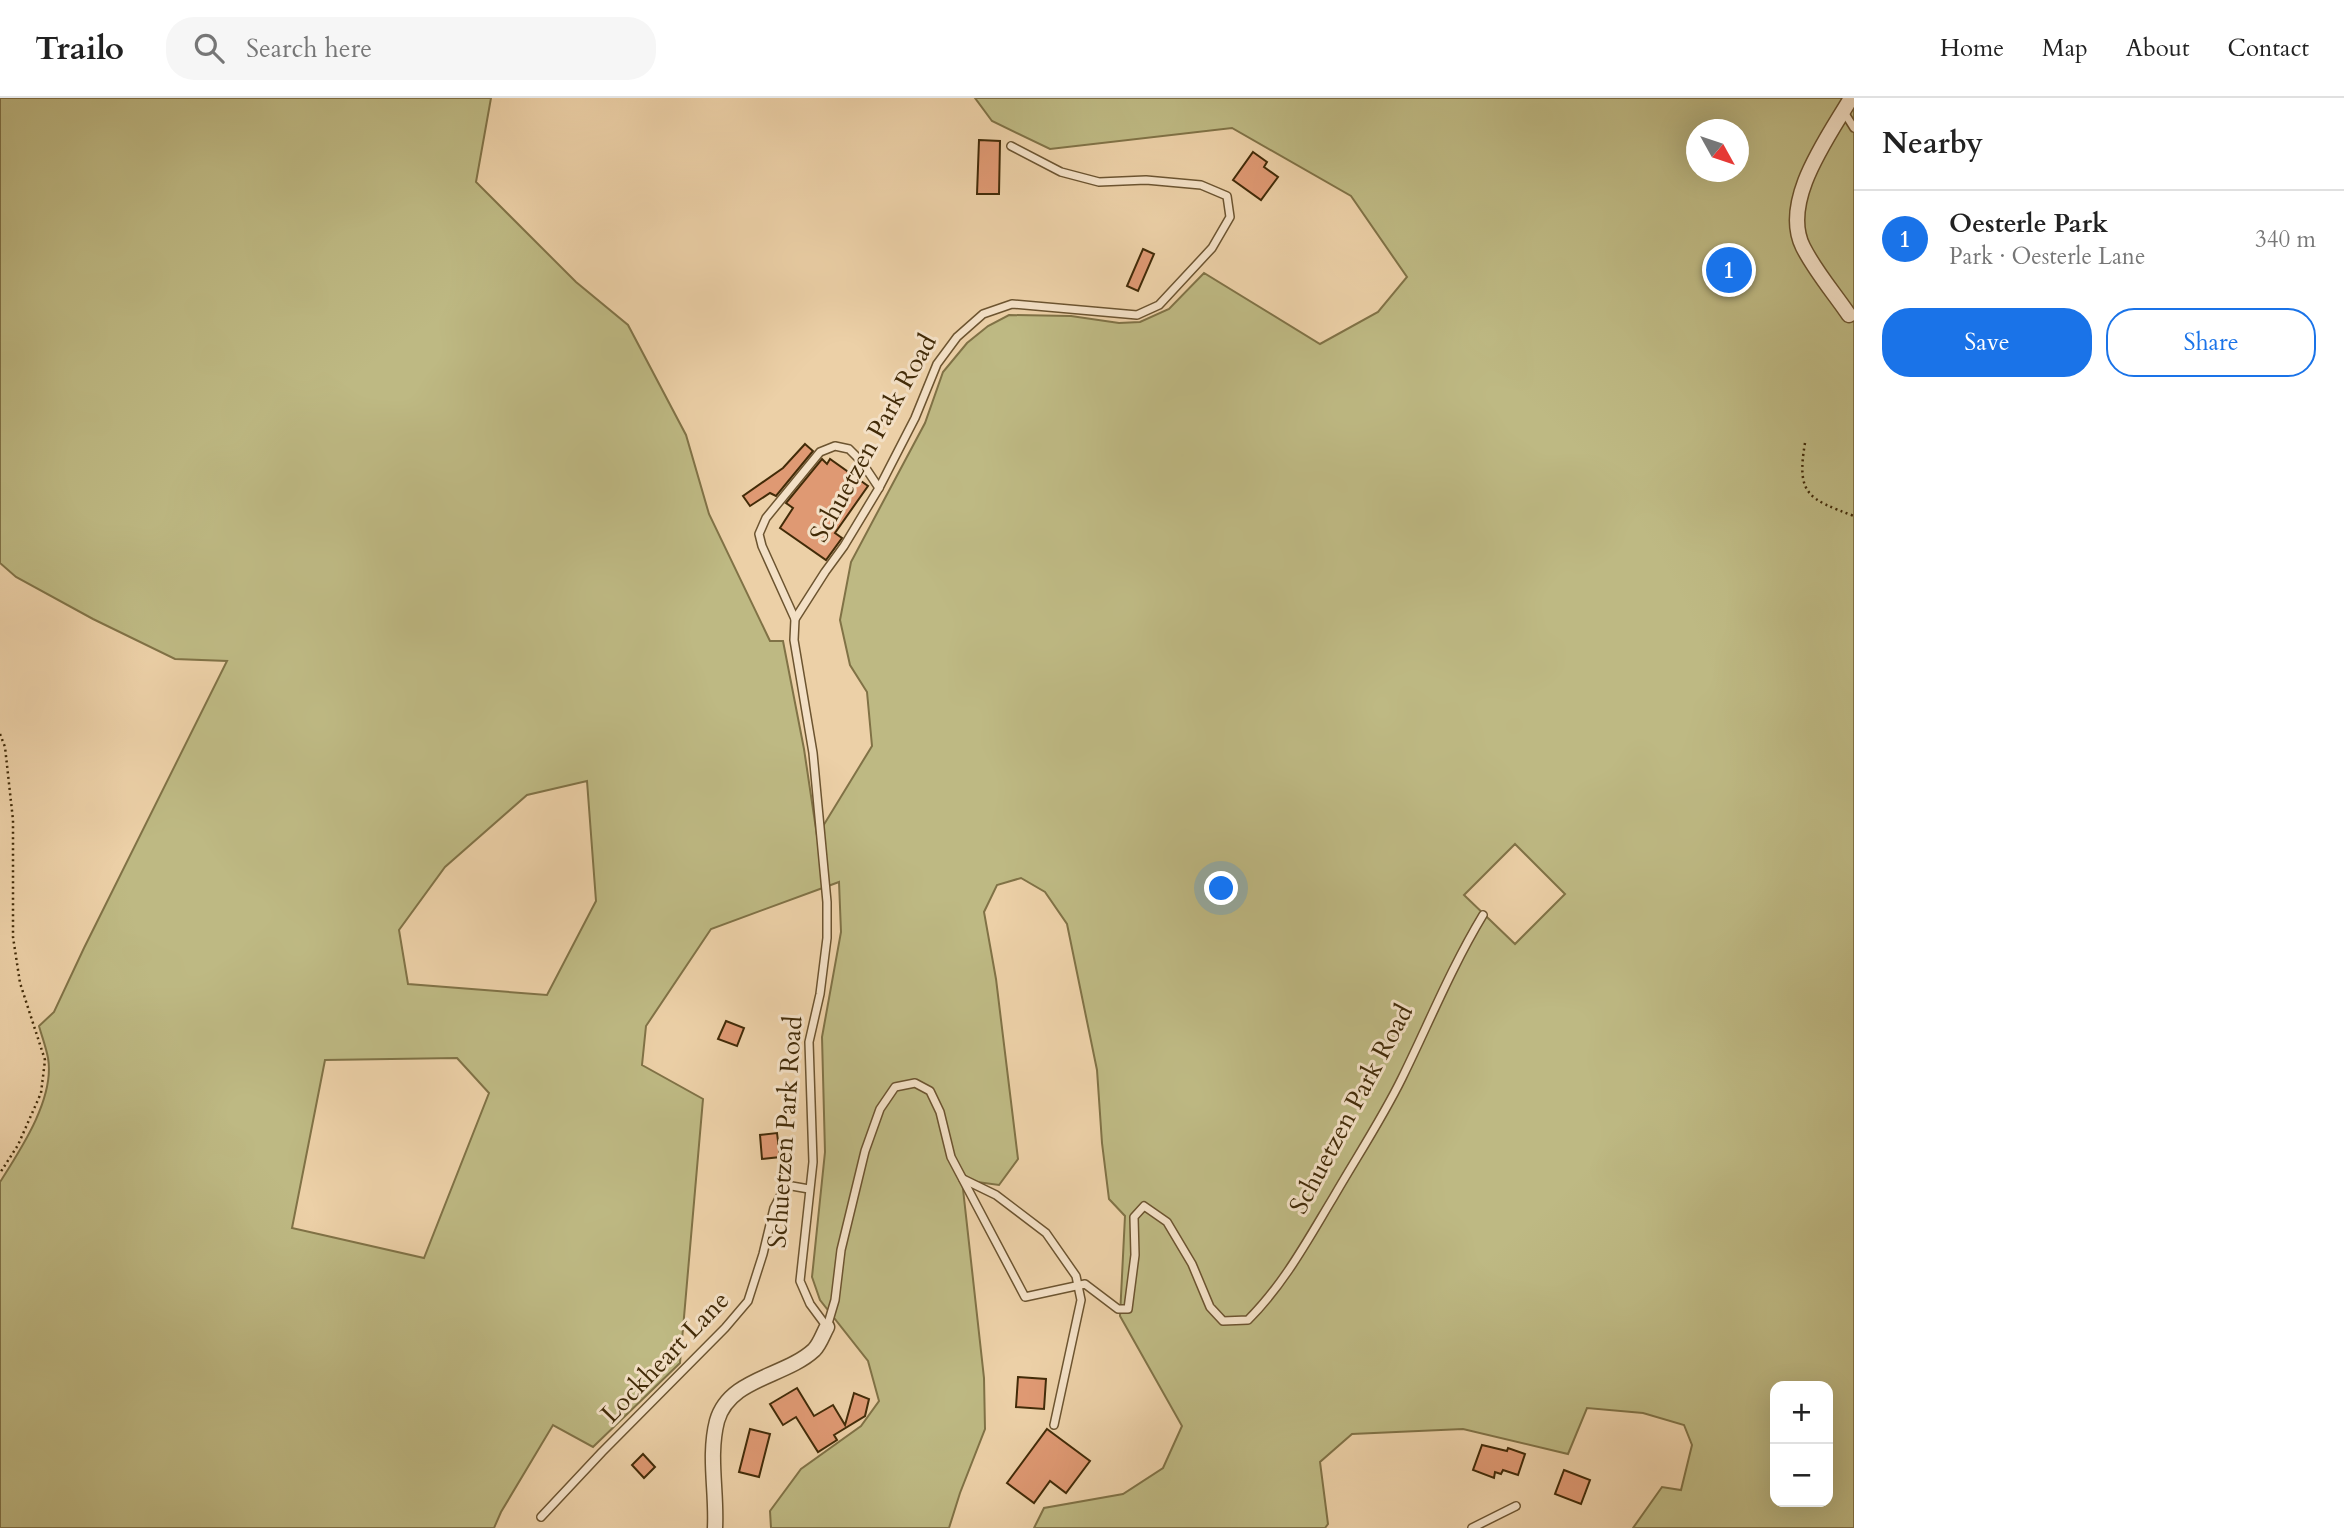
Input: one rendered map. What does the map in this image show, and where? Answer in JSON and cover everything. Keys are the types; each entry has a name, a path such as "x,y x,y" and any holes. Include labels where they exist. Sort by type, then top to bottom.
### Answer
{"street":[{"path":"1849,315 1803,247 1797,214 1801,194 1814,162 1852,98"},
{"path":"715,1528 713,1455 718,1419 727,1402 750,1383 797,1363 817,1348 827,1327"}],"lane":[{"path":"1843,112 1854,128"},
{"name":"Schuetzen Park Road","path":"827,1327 810,1304 800,1281 813,1162 810,1042 820,994 827,937 827,902 813,752 794,640 795,619 879,488 915,418 937,364 957,337 984,314 1012,304 1137,315 1159,305 1196,267 1212,248 1230,217 1227,196 1201,185 1146,180 1099,182 1061,172 1011,146"},
{"path":"795,619 762,546 759,534 765,518 820,452 835,446 849,449 879,488"},
{"name":"Schuetzen Park Road","path":"1078,1284 1094,1289 1118,1309 1128,1309 1135,1255 1134,1217 1144,1206 1167,1222 1192,1264 1210,1307 1223,1321 1248,1320 1268,1301 1297,1261 1373,1131 1401,1079 1460,953 1483,915"},
{"path":"827,1327 835,1300 841,1250 857,1181 880,1109 895,1087 915,1083 930,1091 940,1112 951,1157 1025,1297 1078,1284"},
{"path":"962,1179 996,1195 1046,1233 1076,1276 1081,1300 1054,1425"},
{"name":"Lockheart Lane","path":"541,1517 748,1301 774,1208 786,1185 809,1189"},
{"path":"1472,1528 1516,1506"}],"path":[{"path":"1805,443 1801,465 1802,482 1809,494 1819,503 1854,516"},
{"path":"0,734 5,747 13,820 13,937 20,983 45,1060 41,1093 18,1145 0,1173"}],"shaded area":[{"path":"0,98 491,98 476,182 576,282 628,325 686,435 709,514 770,641 783,641 804,749 817,836 872,746 867,692 850,665 840,620 851,562 925,423 943,372 967,343 988,326 1009,315 1071,316 1119,323 1140,322 1169,309 1204,273 1320,344 1378,312 1407,277 1351,196 1232,128 1050,149 992,121 975,98 1854,98 1854,1528 1633,1528 1662,1487 1681,1490 1692,1445 1684,1425 1643,1413 1587,1408 1568,1454 1463,1429 1352,1434 1320,1462 1328,1524 1325,1528 1034,1528 1044,1508 1123,1494 1163,1468 1182,1426 1120,1316 1125,1216 1109,1199 1097,1070 1067,924 1045,892 1021,878 997,885 984,912 996,979 1018,1159 999,1185 962,1180 984,1378 985,1429 949,1528 771,1528 770,1511 801,1469 861,1426 879,1401 868,1361 820,1300 812,1277 825,1152 822,1037 841,932 839,882 711,929 646,1026 642,1065 703,1099 680,1363 593,1447 553,1425 494,1528 0,1528 0,1182 34,1123 46,1090 48,1058 39,1026 54,1012 227,661 175,659 16,577 0,563","holes":["587,781 596,901 547,995 408,984 399,930 445,867 527,795","1515,844 1565,894 1515,944 1464,895","457,1058 489,1093 424,1258 292,1228 325,1060"]}],"building":[{"path":"979,140 1000,141 999,194 977,194"},
{"path":"1253,152 1267,162 1264,167 1278,177 1261,200 1233,180"},
{"path":"1143,249 1154,254 1138,291 1127,286"},
{"path":"805,444 813,451 776,496 770,493 750,506 743,496 783,468"},
{"path":"822,459 827,464 830,459 868,486 835,533 842,538 826,560 780,528 793,508 786,503"},
{"path":"726,1021 744,1028 737,1046 718,1039"},
{"path":"777,1133 780,1157 762,1159 760,1135"},
{"path":"1018,1377 1046,1379 1044,1409 1016,1407"},
{"path":"797,1388 814,1416 833,1405 845,1425 854,1393 869,1399 865,1416 834,1435 837,1440 818,1452 796,1417 783,1425 770,1404"},
{"path":"750,1429 770,1434 759,1477 739,1472"},
{"path":"1047,1429 1090,1461 1066,1493 1050,1481 1034,1503 1007,1483"},
{"path":"1482,1445 1507,1451 1508,1448 1525,1454 1518,1475 1503,1470 1501,1474 1495,1472 1494,1478 1473,1470"},
{"path":"643,1454 655,1467 644,1478 632,1465"},
{"path":"1564,1470 1590,1480 1581,1504 1555,1494"}],"place":[{"name":"Oesterle Park","path":"1729,270"}]}
